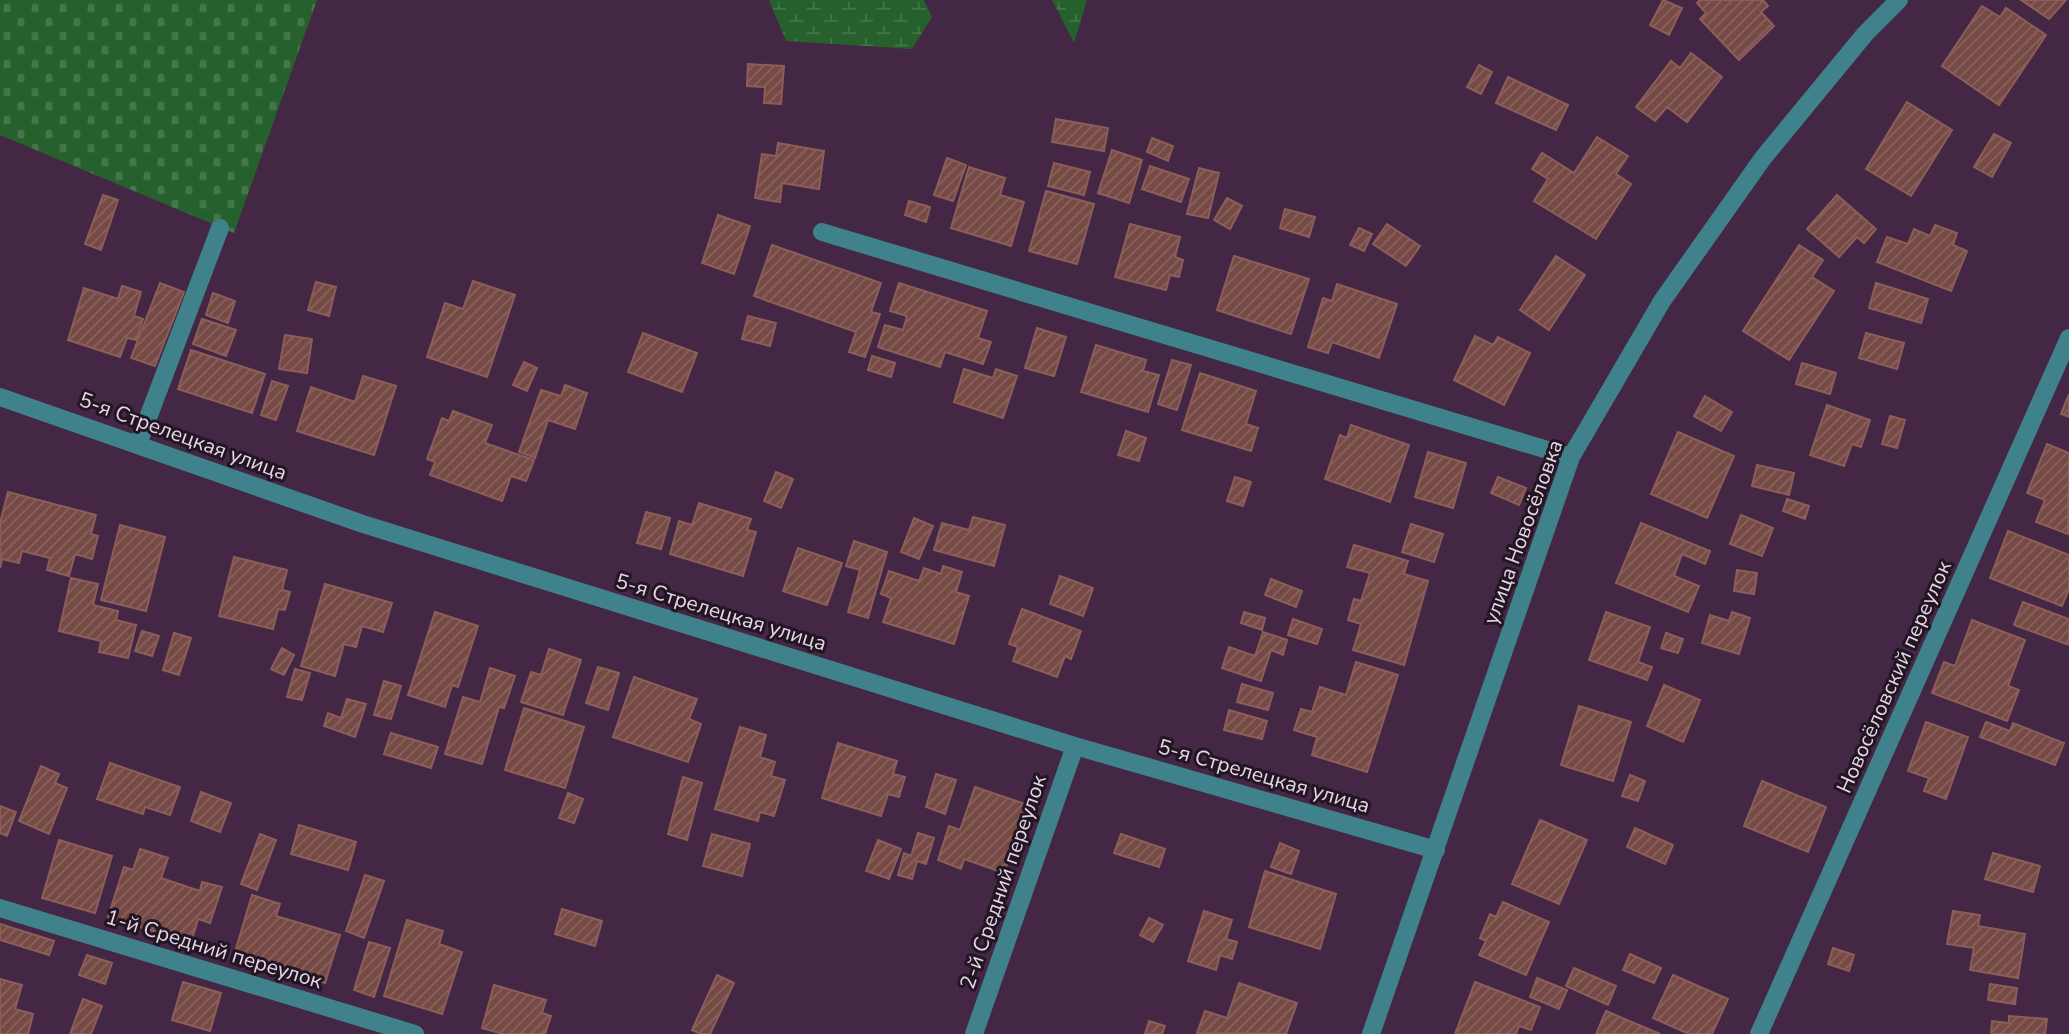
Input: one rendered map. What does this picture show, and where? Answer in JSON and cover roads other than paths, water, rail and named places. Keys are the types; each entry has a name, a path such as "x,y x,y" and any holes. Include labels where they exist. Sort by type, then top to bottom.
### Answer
{"street":[{"name":"улица Новосёловка","path":"1371,1034 1571,457 1662,301 1763,158 1865,34 1899,0"},
{"path":"138,444 220,228"},
{"path":"822,232 1571,457"},
{"name":"Новосёловский переулок","path":"1759,1034 2069,338"},
{"name":"5-я Стрелецкая улица","path":"0,397 363,524 1075,746 1436,850"},
{"name":"2-й Средний переулок","path":"974,1034 1075,746"},
{"name":"1-й Средний переулок","path":"0,908 415,1034"}]}
